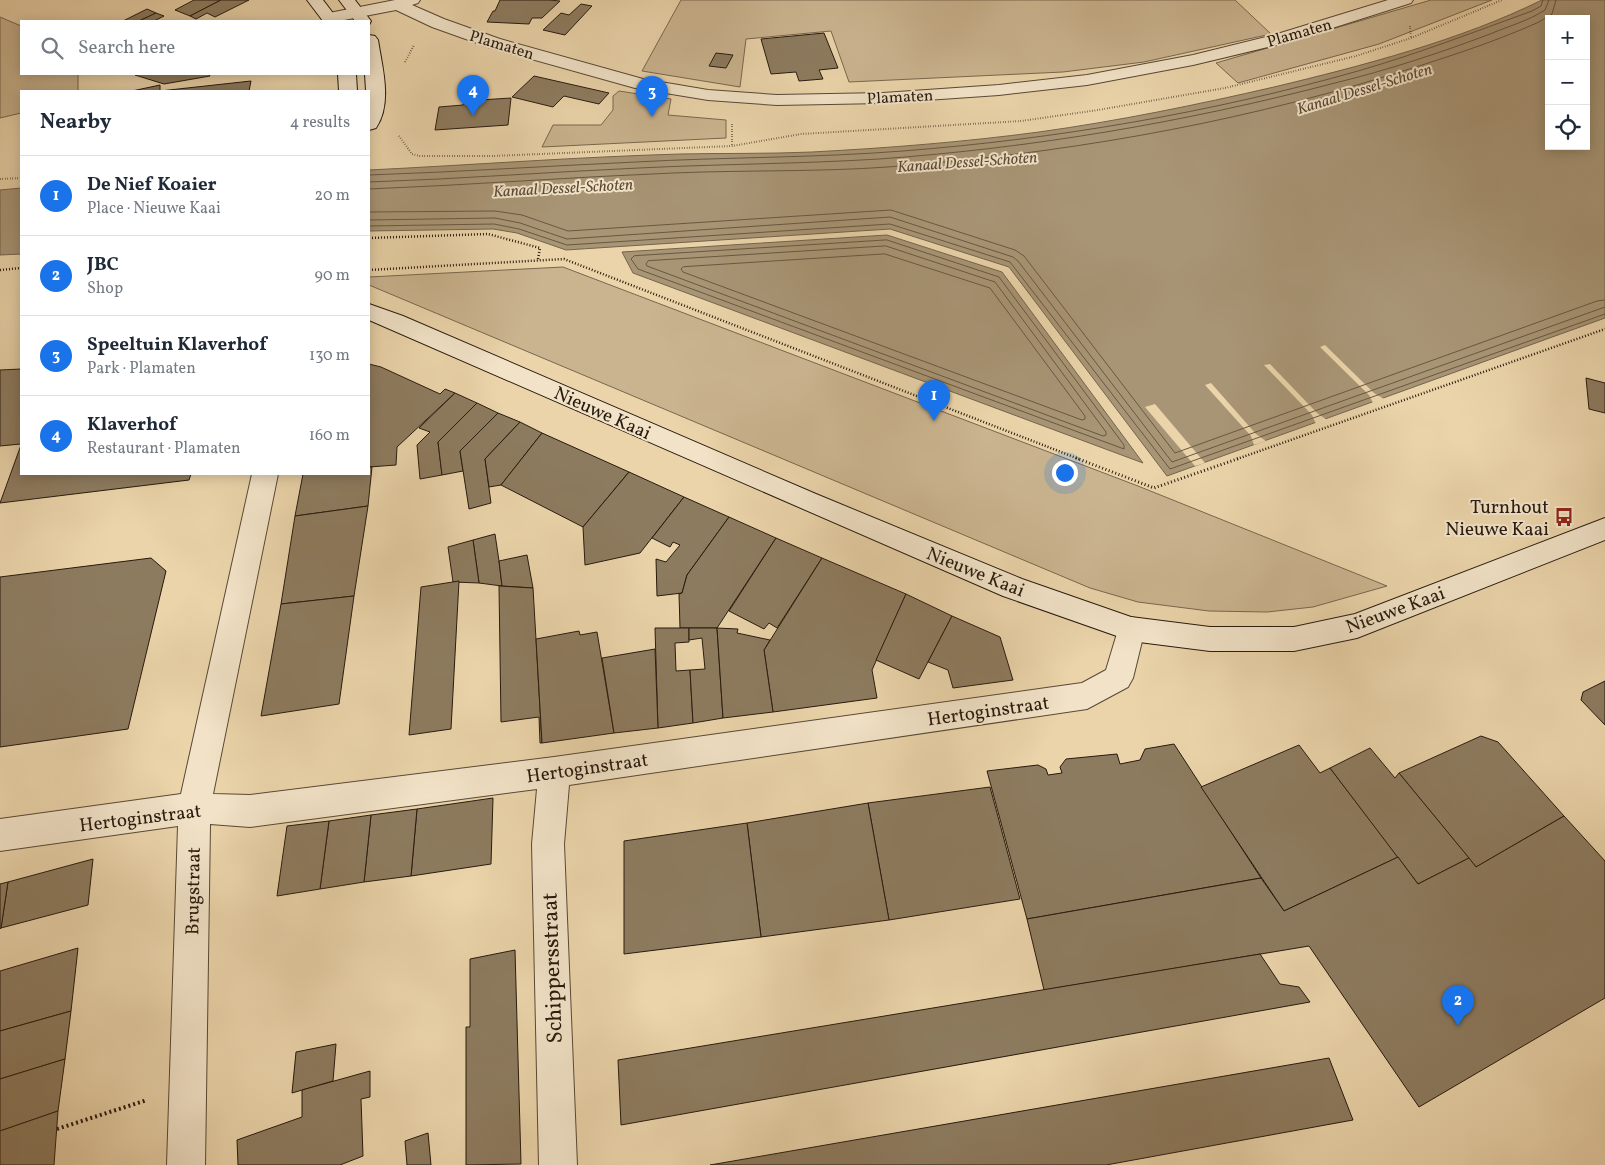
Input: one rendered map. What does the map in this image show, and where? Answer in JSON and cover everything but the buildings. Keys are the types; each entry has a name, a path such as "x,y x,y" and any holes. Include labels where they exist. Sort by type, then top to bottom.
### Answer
{"street":[{"path":"315,0 330,20"},
{"path":"347,0 362,20"},
{"name":"Plamaten","path":"410,8 438,23 494,43 641,84 708,96 777,100 883,98 990,91 1087,80 1193,60 1279,39 1405,0"},
{"path":"370,26 410,8"},
{"path":"370,51 375,92 370,122"},
{"path":"348,75 348,90"},
{"name":"Nieuwe Kaai","path":"370,312 394,321 807,501 1014,588 1131,629 1210,639 1294,639 1357,626 1605,529"},
{"name":"Brugstraat","path":"186,1165 194,808 265,475"},
{"name":"Hertoginstraat","path":"0,835 194,808 250,810 554,772 1087,696 1118,678 1131,629"},
{"name":"Schippersstraat","path":"554,772 548,844 558,1165"}],"path":[{"path":"393,134 400,136 412,154 420,156 492,156 732,146 801,134 1021,121 1225,88 1356,56 1411,38 1502,0"},
{"path":"0,179 20,178"},
{"path":"370,238 488,234 540,248 538,259"},
{"path":"370,270 564,259 1154,488 1605,329"},
{"path":"0,270 20,268"},
{"path":"57,1129 188,1087"}],"shaded area":[{"path":"681,0 1235,0 1271,34 1144,62 1063,72 849,82 831,31 746,39 740,87 642,71"},
{"path":"1431,0 1492,0 1379,44 1238,83 1216,63"},
{"path":"0,17 20,26 20,75 78,75 78,90 20,90 20,113 0,118"},
{"path":"619,91 671,99 668,115 726,120 726,138 542,147 553,125 601,125 613,110 613,96"},
{"path":"563,267 1138,486 1387,586 1313,607 1267,612 1209,611 1138,602 1090,588 370,285 370,277"}],"water":[{"name":"Kanaal Dessel-Schoten","path":"1542,0 1605,0 1605,318 1167,476 1009,267 890,229 566,250 517,233 493,229 370,231 370,170 641,155 796,153 897,147 1039,132 1098,123 1245,94 1376,61 1445,40"},
{"path":"20,188 20,254 0,255 0,190"},
{"path":"887,235 1002,272 1143,463 633,273 622,252"}],"pier":[{"path":"1325,345 1374,393 1384,399 1373,403 1369,395 1320,347"},
{"path":"1270,364 1317,413 1327,420 1316,424 1312,415 1264,365"},
{"path":"1211,383 1256,434 1266,441 1254,445 1251,436 1205,385"},
{"path":"1155,404 1205,463 1195,466 1145,407"}],"place":[{"name":"Klaverhof","path":"473,116"},
{"name":"Speeltuin Klaverhof","path":"652,117"},
{"name":"De Nief Koaier","path":"934,421"},
{"name":"Turnhout Nieuwe Kaai","path":"1564,517"},
{"name":"JBC","path":"1458,1026"}]}
